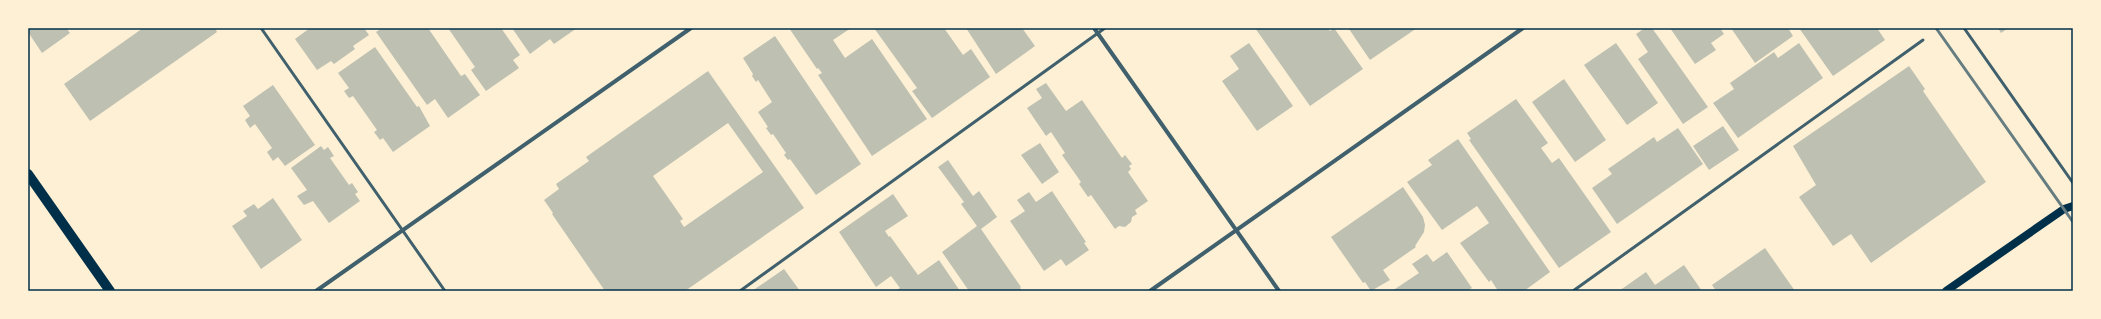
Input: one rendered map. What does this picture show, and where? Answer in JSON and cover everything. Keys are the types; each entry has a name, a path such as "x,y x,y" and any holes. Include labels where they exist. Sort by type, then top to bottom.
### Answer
{"main road":[{"path":"28,174 110,291"},
{"path":"1946,291 2064,209 2073,206"}],"street":[{"path":"316,291 691,28"},
{"path":"1094,28 1279,291"},
{"path":"1150,291 1523,28"}],"lane":[{"path":"261,28 445,291"},
{"path":"740,291 1105,28"},
{"path":"1964,28 2073,183"},
{"path":"1573,291 1923,40"}],"building":[{"path":"28,28 66,28 70,33 42,53 28,32"},
{"path":"143,28 215,28 217,32 90,121 64,84"},
{"path":"310,28 364,28 369,35 353,46 355,49 334,64 331,61 317,70 295,39"},
{"path":"382,28 428,28 461,76 465,74 480,95 448,118 435,99 427,105 376,32"},
{"path":"448,28 501,28 520,55 513,60 519,68 486,91 471,70 475,67"},
{"path":"512,28 577,28 554,44 550,39 530,54"},
{"path":"789,28 851,28 833,40 845,58 872,39 927,119 872,156 818,75 822,73 818,68 817,69"},
{"path":"874,28 944,28 963,55 971,49 990,77 932,118 912,91 917,88"},
{"path":"966,28 1022,28 1035,46 996,74"},
{"path":"1255,28 1327,28 1330,31 1334,28 1363,69 1310,106"},
{"path":"1417,28 1370,60 1349,29"},
{"path":"1645,28 1652,28 1708,107 1683,124 1638,59 1648,52 1636,34"},
{"path":"1670,28 1720,28 1724,34 1711,43 1716,50 1695,64"},
{"path":"1731,28 1788,28 1793,36 1755,63"},
{"path":"1799,28 1877,28 1885,40 1833,76"},
{"path":"1998,28 2008,28 2001,33"},
{"path":"775,36 861,164 816,195 790,159 788,160 784,155 786,153 773,134 771,135 766,128 768,127 758,112 772,102 758,80 756,82 752,76 753,74 743,58"},
{"path":"1249,43 1293,106 1257,131 1222,81 1239,69 1230,56"},
{"path":"1616,43 1658,103 1627,125 1584,65"},
{"path":"1799,43 1823,78 1738,138 1713,103 1734,89 1730,83 1774,52 1778,58"},
{"path":"375,47 417,107 419,106 430,126 393,152 383,138 380,140 374,132 377,130 353,96 349,98 344,91 349,88 338,73"},
{"path":"1909,66 1925,89 1923,91 1986,182 1871,263 1851,234 1833,246 1799,197 1816,185 1793,146"},
{"path":"708,71 804,208 685,291 605,291 544,200 559,189 556,184 589,161 586,157","holes":["728,123 763,172 684,227 680,221 683,219 653,176"]},
{"path":"1564,79 1606,140 1575,162 1532,102"},
{"path":"1046,83 1066,111 1082,100 1122,158 1125,155 1132,164 1129,166 1131,169 1128,172 1148,201 1135,210 1137,214 1132,217 1131,222 1125,227 1119,226 1115,229 1091,195 1088,197 1079,184 1081,182 1062,155 1065,153 1051,132 1046,136 1027,108 1042,98 1036,89"},
{"path":"273,85 315,145 285,166 278,157 273,161 267,152 272,148 255,124 250,128 245,120 250,116 243,106"},
{"path":"1516,99 1548,143 1541,148 1552,163 1559,158 1611,232 1559,268 1469,140 1471,139 1467,133"},
{"path":"1723,126 1739,150 1709,170 1693,146"},
{"path":"1678,128 1703,164 1617,224 1592,188 1612,174 1608,169 1654,137 1657,142"},
{"path":"1458,139 1550,272 1524,291 1498,291 1491,280 1489,282 1460,243 1489,223 1477,206 1442,230 1407,182 1432,165 1428,160"},
{"path":"1040,143 1059,172 1042,184 1021,155"},
{"path":"321,146 324,150 328,147 334,156 330,158 349,185 352,183 358,192 355,194 360,201 329,223 313,201 304,205 297,196 307,190 291,168"},
{"path":"948,160 973,196 979,191 997,217 981,229 1021,287 1020,288 1022,291 969,291 942,252 977,226 961,204 964,202 938,167"},
{"path":"1403,187 1423,217 1425,225 1424,232 1415,246 1416,247 1383,270 1390,280 1371,291 1365,282 1363,283 1331,237"},
{"path":"1052,191 1086,242 1084,243 1089,250 1066,266 1061,259 1044,271 1010,221 1025,211 1017,200 1029,192 1036,202"},
{"path":"893,194 908,216 885,231 889,237 890,236 918,275 939,260 960,291 895,291 900,288 891,276 876,287 839,232"},
{"path":"273,198 302,240 261,269 232,226 247,216 243,211 254,204 258,209"},
{"path":"1765,248 1795,291 1716,291 1712,285"},
{"path":"1447,252 1472,288 1466,291 1392,291 1419,273 1412,264 1427,254 1433,262"},
{"path":"1684,265 1702,291 1619,291 1646,272 1655,285"},
{"path":"784,269 800,291 752,291"}],"railway":[{"path":"1936,28 2073,222"}]}
